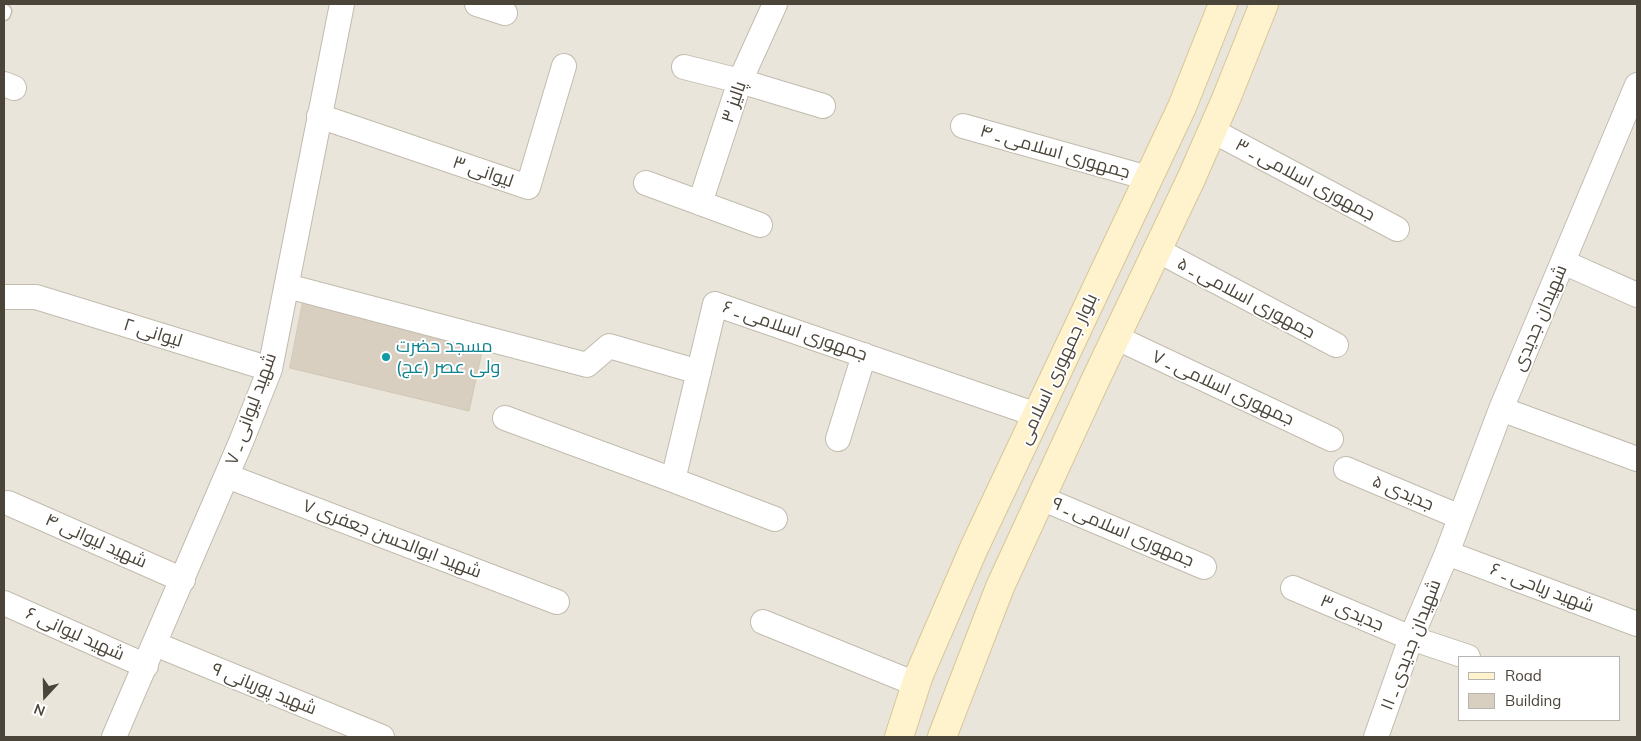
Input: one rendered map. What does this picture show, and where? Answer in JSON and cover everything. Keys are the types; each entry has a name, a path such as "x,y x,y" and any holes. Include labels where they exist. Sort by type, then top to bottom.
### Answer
{"main road":[{"name":"بلوار جمهوری اسلامی","path":"899,737 916,684 974,548 1182,107 1223,4"},
{"path":"942,737 1000,587 1115,337 1213,131 1264,4"}],"street":[{"name":"شهید لیوانی ـ ۷","path":"114,737 183,580 270,369 342,4"},
{"path":"476,4 506,13"},
{"name":"پالیز ۳","path":"700,203 740,80 775,4"},
{"name":"لیوانی ۳","path":"320,116 528,187 564,66"},
{"path":"684,67 740,80 823,106"},
{"name":"شهیدان جدیدی","path":"1447,553 1501,409 1637,89"},
{"name":"جمهوری اسلامی ـ ۴","path":"963,126 1148,178"},
{"name":"جمهوری اسلامی ـ ۳","path":"1213,131 1397,229"},
{"path":"646,184 760,225"},
{"name":"جمهوری اسلامی ـ ۵","path":"1157,250 1336,345"},
{"path":"1563,262 1637,295"},
{"path":"287,286 588,365 609,346 698,372"},
{"name":"لیوانی ۲","path":"4,297 36,297 270,369"},
{"name":"جمهوری اسلامی ـ ۶","path":"673,480 715,304 1037,415"},
{"name":"جمهوری اسلامی ـ ۷","path":"1115,337 1331,439"},
{"path":"838,439 864,355"},
{"path":"1501,409 1637,459"},
{"path":"505,418 775,519"},
{"name":"جدیدی ۵","path":"1346,469 1460,517"},
{"name":"شهید ابوالحسن جعفری ۷","path":"227,476 557,602"},
{"name":"جمهوری اسلامی ـ ۹","path":"1041,498 1204,567"},
{"name":"شهید لیوانی ۴","path":"8,503 183,580"},
{"name":"شهید ریاحی ـ ۶","path":"1447,553 1637,624"},
{"name":"شهیدان جدیدی ـ ۱۱","path":"1376,737 1411,638 1447,553"},
{"name":"جدیدی ۳","path":"1293,588 1411,638 1465,656"},
{"name":"شهید لیوانی ۶","path":"4,603 150,655"},
{"path":"763,622 916,684"},
{"name":"شهید پوریانی ۹","path":"150,655 377,735"}],"shaded area":[{"path":"4,4 1637,4 1637,737 4,737"}],"building":[{"name":"مسجد حضرت ولی عصر (عج)","path":"303,302 483,347 469,411 290,368"}],"place":[{"name":"مسجد حضرت ولی عصر (عج)","path":"386,357"}]}
